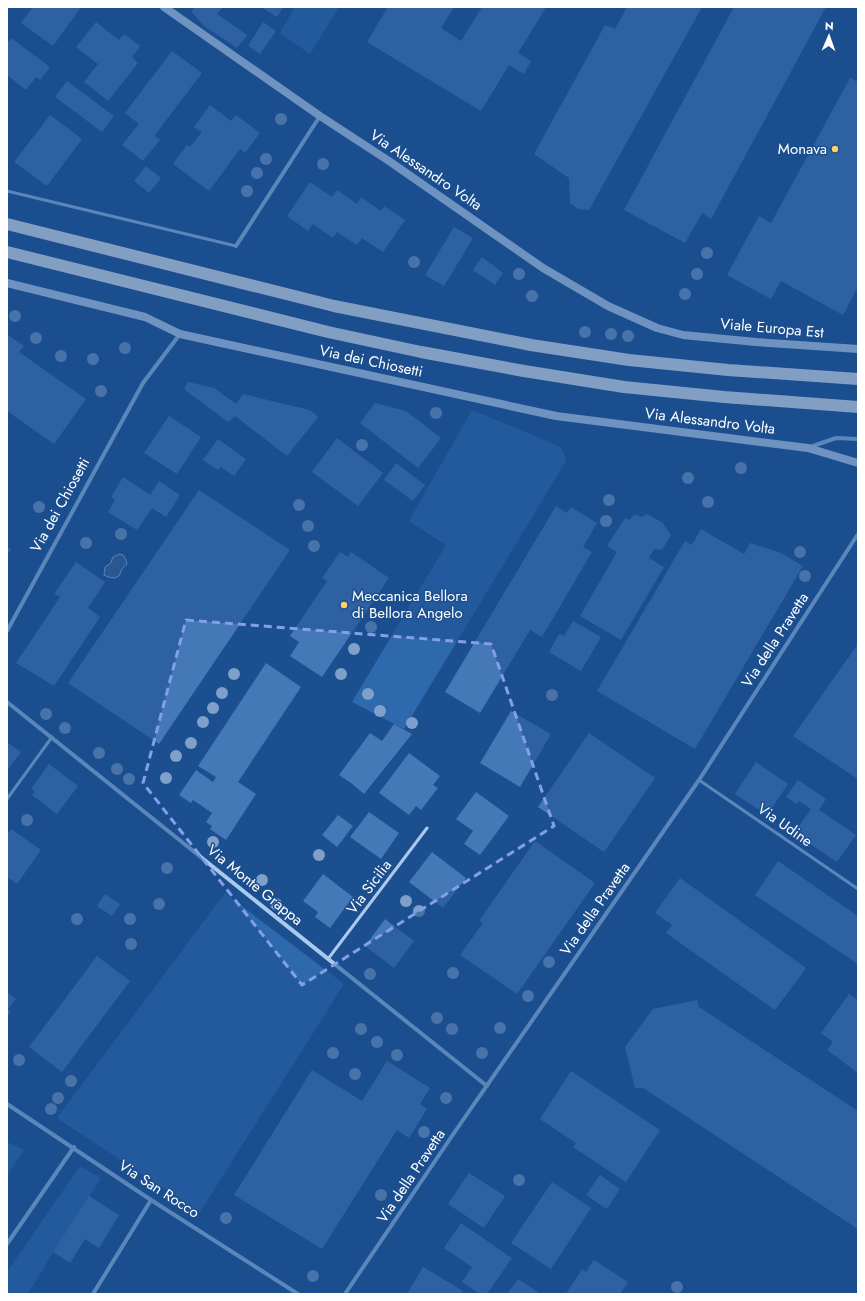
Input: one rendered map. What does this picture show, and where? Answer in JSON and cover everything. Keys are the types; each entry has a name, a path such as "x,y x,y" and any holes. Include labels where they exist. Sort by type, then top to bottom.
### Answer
{"highway":[{"path":"7,224 334,306 531,346 629,360 728,370 858,379"},
{"path":"7,252 328,332 421,352 524,371 624,387 724,397 858,407"}],"street":[{"name":"Via Alessandro Volta","path":"164,7 320,116 389,161 543,268 608,306 657,328 683,335"},
{"path":"236,246 320,116"},
{"name":"Via dei Chiosetti","path":"7,283 146,318 180,334 556,416"},
{"name":"Via dei Chiosetti","path":"7,630 143,383 180,334"},
{"name":"Viale Europa Est","path":"683,335 756,342 858,348"},
{"name":"Via Alessandro Volta","path":"556,416 808,448 858,463"},
{"path":"808,448 836,438 858,439"},
{"name":"Via della Pravetta","path":"345,1294 486,1086 699,780 858,534"},
{"name":"Via Monte Grappa","path":"7,702 486,1086"},
{"name":"Via San Rocco","path":"7,1104 298,1294"},
{"path":"7,1244 74,1147"},
{"path":"93,1294 152,1200"}],"lane":[{"path":"7,191 236,246"},
{"path":"7,799 52,737"},
{"name":"Via Udine","path":"699,780 858,889"},
{"name":"Via Sicilia","path":"328,959 427,828"}],"highlighted area":[{"path":"186,620 491,644 554,826 302,985 143,783"}],"shaded area":[{"path":"295,7 339,7 310,54 280,33"},
{"path":"472,410 561,447 566,461 404,729 352,702 446,545 409,521"},
{"path":"120,554 123,555 127,564 122,569 119,576 115,578 104,575 105,567 110,564 113,557"},
{"path":"225,893 344,984 200,1212 57,1118"},
{"path":"7,1142 24,1150 7,1176"},
{"path":"80,1166 101,1178 53,1252 28,1294 7,1294 7,1272"}],"building":[{"path":"33,7 81,7 53,46 21,23"},
{"path":"195,7 221,7 222,8 217,14 247,35 237,48 204,26 191,11"},
{"path":"261,7 283,7 277,17"},
{"path":"388,7 454,7 441,28 461,41 482,7 546,7 518,53 531,61 524,74 509,65 481,111 367,42"},
{"path":"627,7 702,7 589,210 578,209 570,203 569,178 534,154 605,25 615,29"},
{"path":"734,7 826,7 711,219 702,213 685,243 624,210"},
{"path":"96,22 119,40 124,34 140,46 132,57 138,63 108,101 84,82 98,64 76,47"},
{"path":"263,22 276,31 260,54 248,46"},
{"path":"11,38 50,67 40,80 36,77 26,90 7,75 7,44"},
{"path":"172,51 202,73 154,136 160,140 143,161 122,145 139,124 125,113"},
{"name":"Monava","path":"850,78 858,82 858,287 843,315 781,281 771,299 727,275 759,216 771,223"},
{"path":"67,81 114,116 102,132 55,97"},
{"path":"210,105 231,121 236,115 260,133 245,153 240,149 209,191 173,164 187,145 190,147 202,132 194,127"},
{"path":"50,115 82,139 47,186 14,162"},
{"path":"146,166 161,178 149,193 134,181"},
{"path":"310,182 332,197 337,190 357,204 361,197 381,211 384,206 405,220 383,252 362,238 357,245 337,232 333,238 313,224 308,231 287,216"},
{"path":"454,227 473,238 444,286 425,275"},
{"path":"482,257 503,273 495,285 473,270"},
{"path":"8,335 24,346 19,352 86,399 54,444 7,411"},
{"path":"188,382 214,388 236,404 243,394 310,410 318,417 287,456 235,416 228,422 184,389"},
{"path":"375,403 406,411 441,438 418,468 360,423"},
{"path":"169,416 201,437 177,474 144,453"},
{"path":"337,438 383,473 358,506 312,472"},
{"path":"218,439 246,459 234,476 221,467 218,470 203,460"},
{"path":"396,463 425,485 413,501 384,480"},
{"path":"123,477 150,495 159,481 180,495 166,517 152,508 137,530 108,512 115,500 111,497"},
{"path":"199,490 290,550 159,744 68,683"},
{"path":"556,506 567,513 571,507 597,523 583,547 592,552 542,637 530,630 480,713 445,692"},
{"path":"634,514 642,517 647,514 663,523 671,535 662,550 654,549 649,558 664,567 621,640 580,616 617,552 607,546 625,518 630,520"},
{"path":"701,529 744,554 750,543 781,553 803,566 695,749 597,691 685,541 692,545"},
{"path":"7,547 11,549 7,555"},
{"path":"340,552 348,557 351,552 389,578 322,677 290,656 299,642 290,636 327,581 322,578"},
{"path":"76,562 105,582 88,608 100,617 54,686 16,663 60,597 54,594"},
{"path":"573,621 601,637 581,671 549,652 559,634 564,636"},
{"path":"858,644 858,779 793,736"},
{"path":"266,663 301,687 238,782 256,794 226,840 210,829 212,826 206,822 212,813 193,800 191,803 179,795 196,770 213,782 216,777 198,766"},
{"path":"511,711 551,734 520,787 480,763"},
{"path":"394,724 412,734 364,794 339,775 370,733 382,741"},
{"path":"589,733 655,778 604,852 538,807"},
{"path":"7,742 21,752 7,771"},
{"path":"409,753 440,776 433,785 438,788 421,810 416,806 409,815 379,793"},
{"path":"756,762 788,784 767,815 735,794"},
{"path":"49,764 78,786 57,814 32,795 35,791 31,789"},
{"path":"798,780 826,799 819,810 856,835 837,862 794,833 811,809 799,801 797,804 786,797"},
{"path":"476,792 509,816 480,855 464,844 473,831 456,819"},
{"path":"369,812 399,833 381,859 350,837"},
{"path":"338,815 353,826 337,847 322,835"},
{"path":"11,829 41,850 17,884 7,877 7,835"},
{"path":"535,841 595,883 517,994 460,955 483,923 479,921"},
{"path":"432,852 466,878 443,908 409,882"},
{"path":"778,861 858,916 858,964 755,895"},
{"path":"323,874 353,897 330,928 315,917 318,912 303,901"},
{"path":"680,878 806,968 775,1010 666,933 672,925 655,913"},
{"path":"105,894 120,904 112,916 97,906"},
{"path":"385,919 414,941 394,968 365,946"},
{"path":"97,956 130,981 62,1072 29,1047"},
{"path":"7,992 16,999 8,1009 11,1012 7,1017"},
{"path":"849,994 858,1000 858,1073 827,1050 833,1042 821,1033"},
{"path":"697,1000 699,1007 858,1111 858,1229 643,1088 635,1088 625,1047 653,1009"},
{"path":"387,1061 430,1088 420,1104 427,1109 409,1138 397,1130 322,1249 234,1195 312,1070 362,1101"},
{"path":"571,1071 660,1130 626,1182 573,1147 576,1143 540,1119"},
{"path":"469,1173 505,1196 484,1228 448,1204"},
{"path":"600,1175 620,1189 607,1209 586,1195"},
{"path":"552,1182 591,1208 551,1269 511,1243"},
{"path":"89,1196 119,1215 99,1248 85,1239 70,1263 53,1252"},
{"path":"461,1223 512,1258 487,1294 480,1294 462,1282 472,1267 444,1248"},
{"path":"594,1260 628,1282 620,1294 566,1294 582,1269 586,1272"},
{"path":"423,1267 463,1291 461,1294 407,1294"},
{"path":"518,1279 538,1292 536,1294 507,1294"}],"place":[{"name":"Monava","path":"835,149"},
{"name":"Meccanica Bellora di Bellora Angelo","path":"344,605"}]}
